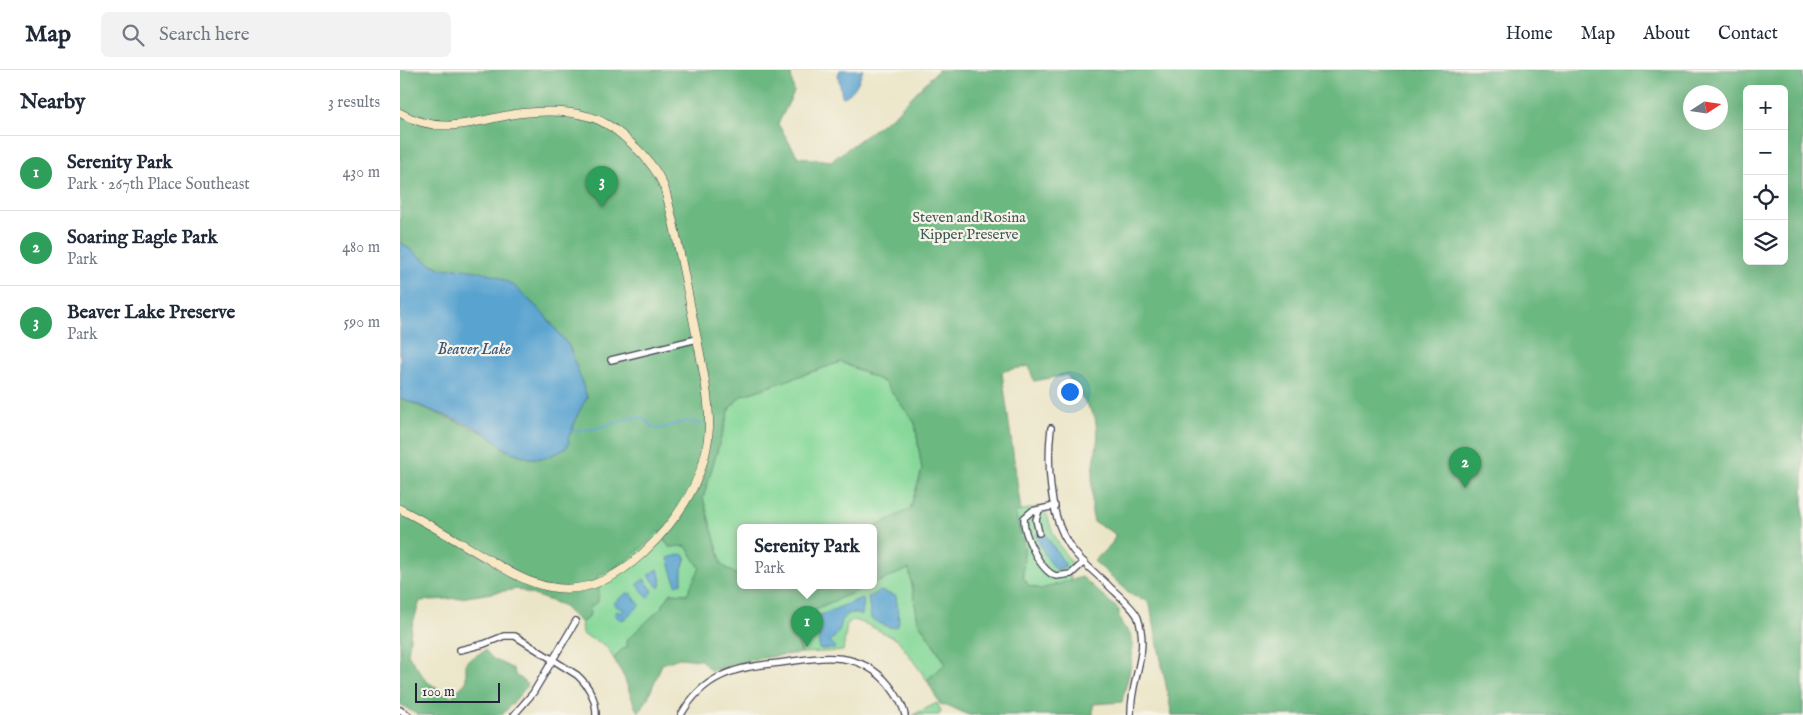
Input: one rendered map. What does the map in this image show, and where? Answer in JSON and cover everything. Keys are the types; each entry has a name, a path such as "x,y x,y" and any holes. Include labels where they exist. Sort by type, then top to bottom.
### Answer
{"street":[{"path":"400,113 425,124 451,127 522,113 567,113 607,124 638,150 651,164 664,186 697,339 709,426 706,453 694,488 682,509 629,566 599,583 574,588 548,587 524,580 400,509"},
{"path":"610,360 697,339"},
{"path":"1051,428 1049,446 1050,474 1055,506 1062,532 1068,544 1084,562 1138,615 1143,645 1142,657 1133,689 1132,715"},
{"path":"1055,506 1026,515 1024,527 1034,551 1048,571 1056,576 1071,574 1084,562"},
{"path":"1039,510 1036,520 1039,532"},
{"path":"514,715 533,693 576,621"},
{"path":"460,650 510,636 520,638 584,681 593,697 596,715"},
{"path":"680,715 702,688 727,673 747,667 820,658 845,658 866,666 881,676 900,699 905,715"},
{"path":"400,710 408,715"}],"green space":[{"name":"Steven and Rosina Kipper Preserve","path":"400,70 790,70 794,92 778,124 798,157 831,161 894,115 938,70 1803,70 1803,715 1172,715 1150,605 1144,599 1133,596 1094,561 1112,543 1115,536 1114,533 1094,522 1092,513 1092,480 1098,436 1095,417 1067,375 1034,381 1029,366 1003,371 1002,373 1021,511 1015,512 1024,548 1023,577 1029,586 1041,589 1082,577 1119,610 1120,621 1131,636 1133,648 1131,664 1122,702 1093,704 1093,715 969,715 940,704 927,680 946,663 918,621 909,569 877,582 877,526 910,509 922,470 915,423 884,382 841,362 741,396 730,408 703,498 722,565 737,575 737,589 862,589 815,609 814,636 798,643 802,653 756,659 711,671 701,660 679,658 662,664 647,700 639,712 614,659 620,651 627,647 627,640 661,608 671,593 687,594 700,568 686,546 669,547 659,531 623,563 597,576 598,602 591,606 589,617 581,623 562,605 517,589 460,598 420,601 411,629 408,654 426,681 451,697 466,682 466,662 485,650 492,658 513,669 516,676 528,685 502,715 418,715 400,704 400,398 487,434 506,450 530,458 545,458 559,452 572,431 580,408 587,397 569,346 542,312 513,285 498,277 456,268 442,269 429,263 400,242"},
{"path":"841,362 884,382 915,423 922,470 910,509 877,526 877,524 737,524 737,575 722,565 703,498 730,408 741,396"},
{"path":"1043,506 1056,540 1072,563 1071,581 1041,589 1029,586 1023,577 1024,548 1015,512"},
{"path":"659,531 669,547 686,546 700,568 687,594 671,593 661,608 634,633 627,647 620,651 614,659 606,646 582,634 581,623 589,617 591,606 599,589 597,576 623,563"},
{"path":"909,568 918,621 946,664 927,680 898,640 868,625 853,620 847,624 843,651 802,653 798,643 814,636 815,609 862,589 877,589 877,582"},
{"path":"937,703 941,711 939,715 913,715"}],"water":[{"path":"840,70 863,70 854,89 844,97 842,96 838,75"},
{"name":"Beaver Lake","path":"400,242 429,263 442,269 456,268 477,271 498,277 513,285 542,312 569,346 587,397 568,438 567,447 545,458 530,458 506,450 487,434 472,426 400,398"},
{"path":"1044,532 1065,564 1065,567 1056,570 1045,555 1036,535"},
{"path":"682,554 686,557 682,569 682,583 676,585 668,558"},
{"path":"658,569 662,585 659,588 648,575"},
{"path":"644,579 653,591 648,598 637,584"},
{"path":"880,591 896,596 898,626 888,627 871,619 868,597"},
{"path":"627,593 631,594 640,605 622,620 614,614 617,611 621,613 624,610 614,603"},
{"path":"862,598 864,600 862,615 850,613 844,617 838,632 830,641 835,646 834,649 819,649 818,616"}],"waterway":[{"path":"572,431 594,429 634,417 644,418 652,427 658,429 687,421 701,424"}],"place":[{"name":"Beaver Lake Preserve","path":"602,207"},
{"name":"Soaring Eagle Park","path":"1465,488"},
{"name":"Serenity Park","path":"807,647"}]}
